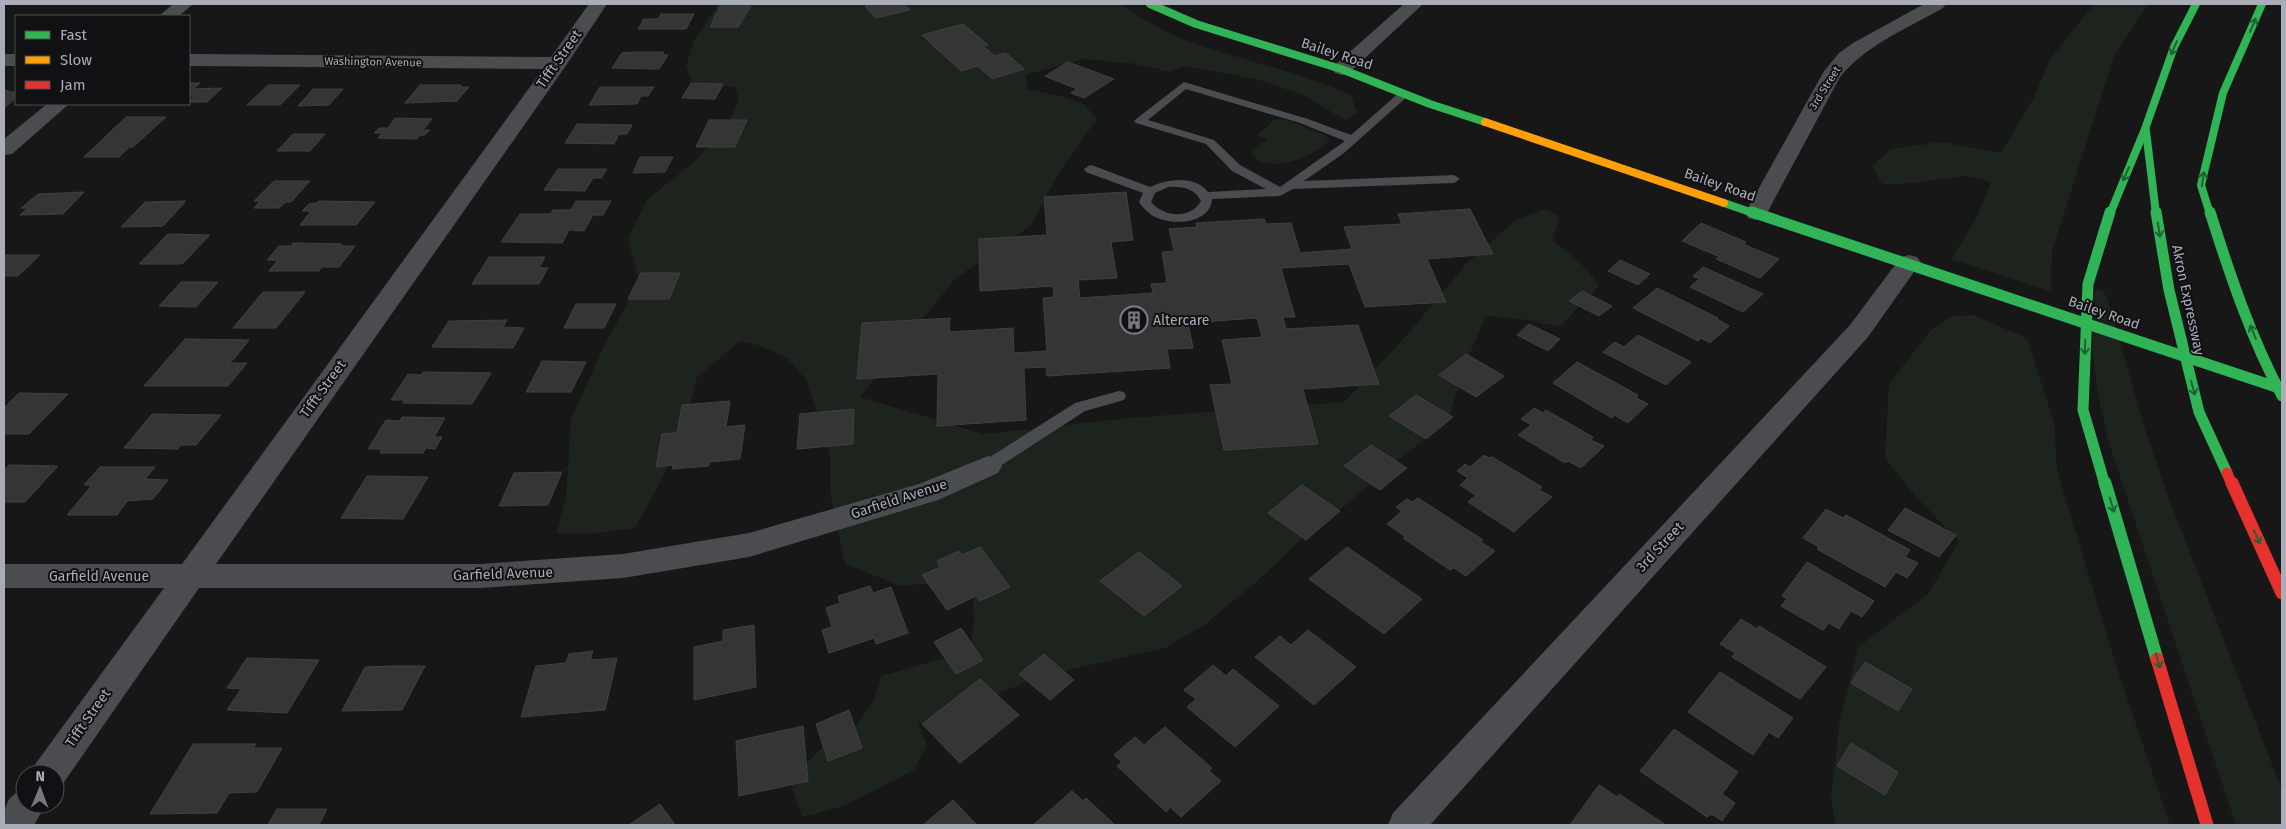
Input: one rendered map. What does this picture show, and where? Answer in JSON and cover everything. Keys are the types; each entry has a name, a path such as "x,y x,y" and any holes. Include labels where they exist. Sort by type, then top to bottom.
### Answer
{"main road":[{"name":"Bailey Road","path":"1150,4 1182,19 1260,46 1342,69 1404,94 1756,213 1908,262 2282,390"},
{"name":"Akron Expressway","path":"2196,4 2174,47 2146,129 2151,182 2169,290 2199,412 2282,593"},
{"path":"2262,4 2223,93 2201,185 2230,276 2272,377 2282,396"},
{"path":"2146,129 2112,203 2088,284 2083,410 2208,825"},
{"path":"2272,377 2282,390"}],"street":[{"path":"169,15 184,4"},
{"name":"Tifft Street","path":"56,764 558,63 598,4"},
{"path":"1342,69 1414,4"},
{"name":"3rd Street","path":"1756,213 1831,75 1846,57 1937,4"},
{"name":"Washington Avenue","path":"190,60 558,63"},
{"path":"4,149 58,105"},
{"name":"3rd Street","path":"1406,825 1860,329 1908,262"},
{"name":"Garfield Avenue","path":"4,576 480,576 623,566 749,545 928,492 988,466"},
{"path":"13,825 21,814"}],"lane":[{"path":"1280,192 1236,168 1210,142 1140,121 1184,85 1304,122 1352,140"},
{"path":"1206,196 1205,207 1200,212 1193,216 1173,218 1163,216 1148,208 1145,202 1150,191 1166,184 1176,183 1194,187 1206,196 1280,192 1340,151 1404,94"},
{"path":"1090,169 1150,191"},
{"path":"1291,185 1454,179"},
{"path":"988,466 1031,436 1080,408 1118,396"}],"shaded area":[{"path":"718,4 1120,4 1180,38 1309,79 1351,95 1357,113 1345,120 1303,95 1256,79 1184,66 1170,72 1137,64 1084,59 1025,75 1028,89 1060,96 1084,104 1097,119 1060,171 1031,225 955,279 860,397 984,434 1129,418 1344,402 1408,334 1467,263 1517,219 1546,209 1559,217 1553,240 1588,270 1599,286 1560,327 1521,319 1486,316 1469,355 1447,422 1391,465 1346,505 1307,533 1264,575 1207,623 1165,648 1045,675 918,724 927,745 914,770 844,806 802,817 792,787 801,768 824,746 857,725 873,702 881,676 970,651 974,620 972,583 899,585 845,564 830,492 830,455 807,381 787,358 758,345 740,341 697,377 682,435 662,479 635,528 597,533 556,533 566,498 571,419 605,344 639,282 628,238 647,200 695,161 727,127 739,98 734,87 692,83 686,66 694,41"},
{"path":"2094,4 2148,4 2114,56 2052,251 2051,292 1951,259 1976,219 1991,182 1967,176 1903,184 1882,184 1872,166 1891,149 1942,142 2001,153 2034,97 2050,59"},
{"path":"1279,119 1327,136 1330,140 1313,152 1290,162 1279,164 1258,160 1251,152 1267,140 1257,135 1273,121"},
{"path":"2095,289 2102,290 2107,297 2144,426 2169,499 2282,790 2282,825 2236,825 2109,443 2098,394 2092,348"},
{"path":"1973,315 2027,338 2054,423 2057,470 2115,662 2170,825 1836,825 1831,797 1839,725 1858,647 1928,594 1959,541 1915,496 1885,458 1889,384 1931,330 1952,316"}],"building":[{"path":"873,4 904,4 910,10 876,18 865,6"},
{"path":"720,6 751,6 738,27 710,27"},
{"path":"661,14 694,14 686,29 638,29 644,19 658,19"},
{"path":"963,24 988,45 983,46 995,56 1006,53 1024,69 992,79 978,66 961,71 922,35"},
{"path":"664,52 662,55 668,55 659,69 612,68 622,53"},
{"path":"1068,62 1114,79 1084,98 1071,93 1077,89 1045,76"},
{"path":"190,83 200,83 193,89 222,88 207,102 190,102 194,96 190,96"},
{"path":"691,83 723,84 715,99 682,98"},
{"path":"268,85 300,85 280,105 247,105"},
{"path":"420,85 461,85 460,87 469,87 457,101 405,103"},
{"path":"600,87 654,87 648,96 641,96 637,104 589,105"},
{"path":"313,89 343,89 329,105 298,106"},
{"path":"4,90 15,93 15,99 4,108"},
{"path":"126,117 166,117 119,157 84,157"},
{"path":"395,118 432,119 423,130 430,130 425,135 420,135 417,139 378,138 383,133 374,133 379,128 388,128"},
{"path":"709,120 747,120 735,147 696,147"},
{"path":"577,124 632,125 627,134 619,134 614,144 565,143"},
{"path":"293,134 325,134 310,151 277,151"},
{"path":"640,157 673,157 665,172 633,173"},
{"path":"558,169 607,169 601,178 593,178 585,191 544,190"},
{"path":"274,181 310,181 291,202 286,202 279,208 254,208 260,201 254,201"},
{"path":"84,192 63,214 20,215 28,208 21,208 38,194"},
{"name":"Altercare","path":"1126,192 1133,240 1111,242 1117,278 1078,280 1080,298 1153,293 1151,284 1167,283 1162,252 1174,251 1169,229 1197,227 1196,223 1264,219 1266,224 1291,223 1300,253 1352,249 1344,227 1402,224 1398,214 1470,209 1493,254 1427,259 1446,302 1365,307 1349,264 1281,268 1295,317 1283,317 1286,329 1358,325 1379,384 1303,389 1318,444 1224,450 1210,385 1232,384 1222,340 1262,337 1257,318 1188,323 1193,348 1167,349 1170,368 1047,376 1046,367 1024,368 1026,420 937,426 938,374 857,379 862,323 950,318 949,332 1013,328 1014,353 1047,351 1043,298 1054,297 1053,286 980,291 979,239 1047,235 1044,197"},
{"path":"186,201 163,226 121,227 145,202"},
{"path":"318,201 375,202 356,225 300,225 311,211 302,211 309,204 317,203"},
{"path":"576,201 611,201 603,215 593,215 584,231 569,230 562,243 501,242 520,214 550,214 553,210 571,210"},
{"path":"1701,223 1746,242 1743,244 1779,259 1760,278 1716,259 1720,257 1682,241"},
{"path":"168,234 210,235 182,264 139,264"},
{"path":"293,243 355,246 339,267 322,267 319,271 269,271 278,260 267,260 279,246 291,246"},
{"path":"4,255 40,255 18,276 4,276"},
{"path":"489,257 545,257 539,268 548,268 539,284 472,284"},
{"path":"1620,260 1650,274 1638,285 1608,271"},
{"path":"1703,267 1763,294 1743,312 1690,287 1699,279 1693,276"},
{"path":"641,273 680,273 669,299 628,299"},
{"path":"181,282 218,282 196,307 159,306"},
{"path":"1657,288 1718,318 1729,326 1710,343 1701,338 1698,341 1633,308"},
{"path":"1582,291 1612,306 1599,316 1569,301"},
{"path":"263,292 305,292 276,328 233,328"},
{"path":"576,304 616,304 604,328 564,328"},
{"path":"507,320 503,327 524,328 513,348 432,347 449,321"},
{"path":"1529,324 1560,339 1548,351 1517,335"},
{"path":"1638,335 1691,362 1666,385 1603,352 1615,342 1624,347"},
{"path":"185,339 249,340 233,360 227,363 247,363 228,386 144,386"},
{"path":"1466,354 1504,376 1476,397 1439,375"},
{"path":"542,361 586,362 571,392 526,392"},
{"path":"1577,362 1638,395 1636,398 1648,404 1628,423 1614,415 1612,418 1553,383"},
{"path":"423,372 491,373 472,404 403,403 404,400 391,400 408,374 421,375"},
{"path":"19,393 68,394 29,434 4,434 4,408"},
{"path":"1416,395 1453,417 1426,439 1389,416"},
{"path":"730,401 726,427 745,425 740,459 710,462 709,466 672,469 673,465 656,467 662,434 677,433 682,405"},
{"path":"1534,408 1543,413 1546,410 1593,437 1591,440 1604,446 1581,468 1568,461 1565,463 1518,435 1531,425 1521,419"},
{"path":"854,409 853,444 797,449 800,414"},
{"path":"152,414 221,415 196,445 181,445 178,449 124,448"},
{"path":"402,417 445,418 434,437 442,437 435,449 426,448 423,453 380,453 382,449 368,449 386,420 400,421"},
{"path":"1371,445 1407,468 1380,490 1344,466"},
{"path":"1484,455 1489,458 1492,457 1542,487 1539,490 1552,497 1514,532 1468,502 1476,495 1460,485 1468,478 1457,471 1465,464 1470,467"},
{"path":"9,465 58,466 25,502 4,502 4,470"},
{"path":"100,467 155,467 145,479 168,480 153,499 127,501 117,515 67,515 92,485 84,485"},
{"path":"562,472 548,505 499,506 514,473"},
{"path":"367,476 428,477 403,519 341,518"},
{"path":"1302,485 1340,511 1306,540 1268,513"},
{"path":"1418,498 1483,540 1481,542 1495,551 1466,576 1454,568 1450,570 1403,538 1406,537 1387,524 1402,511 1396,507 1407,499 1412,502"},
{"path":"1905,508 1956,535 1939,557 1888,530"},
{"path":"1826,509 1843,518 1846,515 1910,550 1905,557 1918,563 1907,578 1896,572 1885,587 1817,549 1819,547 1803,538"},
{"path":"980,547 1010,587 980,601 976,596 947,610 922,575 940,567 937,561 959,551 962,555"},
{"path":"1347,547 1422,599 1384,634 1309,579"},
{"path":"1139,552 1182,586 1144,616 1100,581"},
{"path":"1807,562 1874,601 1862,617 1851,611 1839,629 1829,623 1823,630 1781,606 1787,599 1782,596"},
{"path":"870,586 873,593 891,587 908,633 876,644 874,638 829,653 822,630 832,627 826,608 840,603 838,596"},
{"path":"1741,619 1757,629 1759,626 1826,667 1800,699 1732,657 1735,653 1720,644"},
{"path":"754,625 756,687 694,700 694,647 723,641 723,630"},
{"path":"961,628 983,660 956,674 934,642"},
{"path":"1308,630 1356,667 1314,705 1255,657 1280,636 1291,645"},
{"path":"593,651 590,660 617,658 605,710 521,717 536,666 566,663 569,654"},
{"path":"1044,654 1074,680 1050,700 1019,674"},
{"path":"247,658 319,660 287,713 227,710 241,689 227,688"},
{"path":"1865,662 1912,689 1898,711 1851,683"},
{"path":"1213,665 1226,676 1233,669 1279,706 1235,747 1187,707 1196,699 1184,690"},
{"path":"425,666 402,710 342,711 365,667"},
{"path":"1720,672 1793,718 1778,738 1769,732 1753,755 1688,712"},
{"path":"980,679 1019,715 960,763 922,724"},
{"path":"849,710 862,748 828,761 816,724"},
{"path":"803,726 808,781 739,796 736,741"},
{"path":"1165,727 1212,768 1209,771 1221,781 1181,817 1170,807 1166,812 1117,766 1122,762 1114,755 1135,737 1144,745"},
{"path":"1674,729 1738,772 1722,794 1735,803 1722,821 1712,814 1707,817 1640,771"},
{"path":"1851,743 1898,772 1885,795 1837,766"},
{"path":"193,744 256,744 253,748 282,748 257,792 229,793 217,813 150,814"},
{"path":"1599,785 1617,797 1619,794 1666,825 1570,825"},
{"path":"1072,791 1083,801 1086,798 1115,825 1033,825"},
{"path":"953,800 977,825 923,825"},
{"path":"660,804 675,825 629,825"},
{"path":"277,809 327,809 319,825 268,825"}],"traffic: fast":[{"path":"1150,4 1196,24 1341,69 1430,104 1485,122"},
{"path":"2157,659 2083,410 2088,284 2113,203 2145,129 2174,47 2196,4"},
{"path":"2262,4 2223,93 2201,185 2230,276 2272,377 2282,396"},
{"path":"2146,131 2151,181 2169,290 2199,412 2227,473"},
{"path":"1724,203 2282,389"}],"traffic: slow":[{"path":"1485,122 1724,203"}],"traffic: jam":[{"path":"2227,473 2282,593"},
{"path":"2157,659 2207,825"}],"place":[{"name":"Altercare","path":"1134,320"}]}
